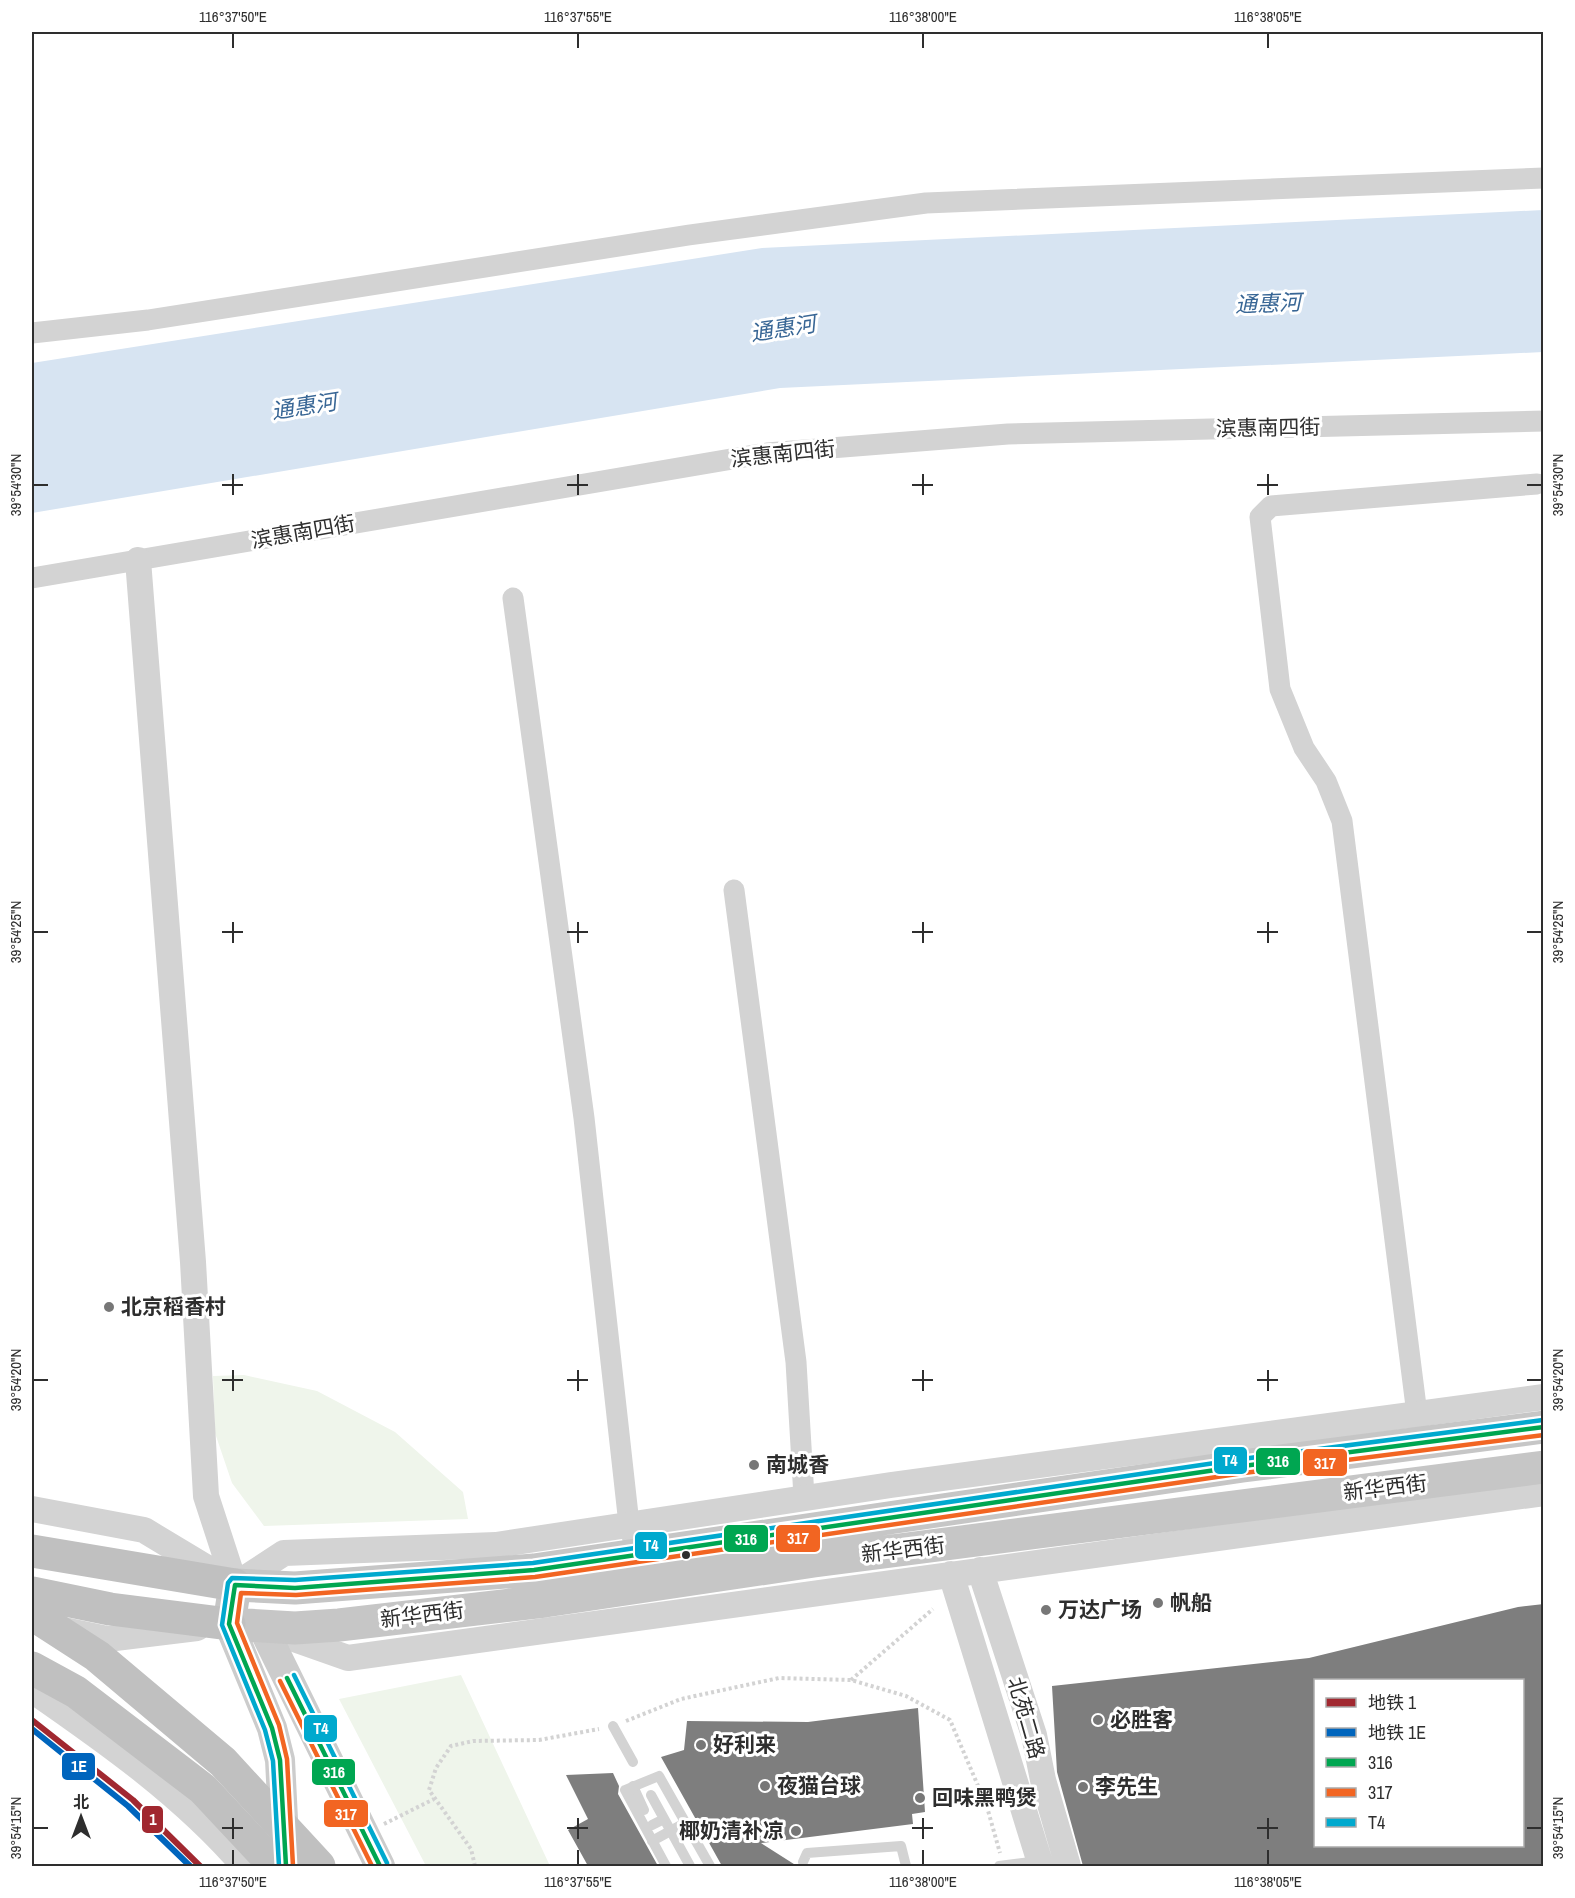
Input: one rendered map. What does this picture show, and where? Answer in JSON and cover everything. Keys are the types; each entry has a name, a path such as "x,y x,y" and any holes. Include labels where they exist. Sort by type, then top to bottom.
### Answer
{"highway":[{"path":"32,1551 235,1585"},
{"path":"32,1593 110,1609 229,1624"},
{"path":"32,1614 97,1656 223,1762 319,1866"},
{"path":"32,1668 76,1692 203,1789 275,1866"}],"main road":[{"name":"新华西街","path":"235,1585 307,1587 534,1570 633,1540 1243,1466 1418,1429 1544,1427"},
{"name":"新华西街","path":"229,1624 263,1628 339,1625 545,1601 814,1561 1544,1467"},
{"path":"235,1585 229,1624 272,1728 280,1760 286,1866"},
{"path":"235,1585 263,1628 380,1866"}],"street":[{"path":"32,333 148,320 689,235 926,203 1544,178"},
{"name":"滨惠南四街","path":"32,578 767,453 1008,434 1544,421"},
{"path":"1418,1429 1342,821 1326,781 1304,748 1280,689 1260,517 1271,506 1538,484"},
{"path":"138,560 193,1262 206,1496 235,1585"},
{"path":"513,598 584,1118 633,1540 804,1497 1418,1429 1544,1397"},
{"path":"734,890 796,1362 804,1497"},
{"path":"263,1628 348,1658 1544,1493"},
{"path":"32,1509 144,1530 235,1585"},
{"name":"北苑二路","path":"980,1570 1034,1735 1043,1780 1068,1866"},
{"name":"北苑二路","path":"951,1574 1040,1863"},
{"path":"32,1624 107,1639 229,1624"},
{"path":"32,1690 119,1750 218,1835 244,1866"}],"lane":[{"path":"613,1726 633,1762"},
{"path":"666,1866 625,1790 659,1776 710,1866"},
{"path":"633,1786 644,1810"},
{"path":"651,1795 690,1866"},
{"path":"652,1825 664,1819"},
{"path":"652,1840 686,1823"},
{"path":"803,1862 807,1853 901,1846 906,1866"},
{"path":"1002,1866 1040,1863"}],"path":[{"path":"851,1680 933,1609"},
{"path":"475,1866 471,1849 429,1790 436,1768 451,1746 473,1741 539,1740 613,1726 681,1699 779,1678 851,1680 906,1696 950,1720 987,1807 1002,1866"},
{"path":"383,1825 434,1799"}],"shaded area":[{"path":"244,1375 317,1391 395,1432 463,1492 468,1519 264,1526 232,1483 215,1433 213,1376"},
{"path":"461,1675 550,1866 426,1866 339,1699"}],"water":[{"name":"通惠河","path":"1543,210 1543,352 780,388 32,513 32,363 762,248"}],"building":[{"path":"1544,1604 1544,1866 1083,1866 1057,1772 1052,1686 1309,1658 1518,1607"},
{"path":"918,1708 925,1812 912,1814 913,1824 761,1843 797,1866 722,1866 661,1757 684,1750 687,1721 808,1722"},
{"path":"613,1773 619,1786 618,1794 658,1866 588,1866 568,1830 588,1819 566,1775"}],"metro line":[{"name":"1","path":"32,1720 133,1800 200,1866"},
{"name":"1E","path":"32,1729 128,1806 190,1866"}],"transit line":[{"name":"T4","path":"279,1866 273,1761 265,1730 222,1625 228,1583 232,1578 295,1580 533,1563 1242,1459 1543,1420"},
{"name":"316","path":"286,1866 280,1760 272,1728 229,1624 235,1585 295,1588 534,1570 1243,1466 1544,1427"},
{"name":"317","path":"293,1866 287,1759 279,1725 237,1623 241,1593 296,1595 535,1577 1244,1473 1544,1435"},
{"name":"T4","path":"294,1675 387,1863"},
{"name":"316","path":"287,1678 380,1866"},
{"name":"317","path":"280,1681 372,1866"}],"place":[{"name":"北京稻香村","path":"109,1307"},
{"name":"南城香","path":"754,1465"},
{"name":"帆船","path":"1158,1603"},
{"name":"万达广场","path":"1046,1610"},
{"name":"必胜客","path":"1098,1720"},
{"name":"好利来","path":"701,1745"},
{"name":"夜猫台球","path":"765,1786"},
{"name":"李先生","path":"1083,1787"},
{"name":"回味黑鸭煲","path":"920,1798"},
{"name":"椰奶清补凉","path":"796,1831"}]}
